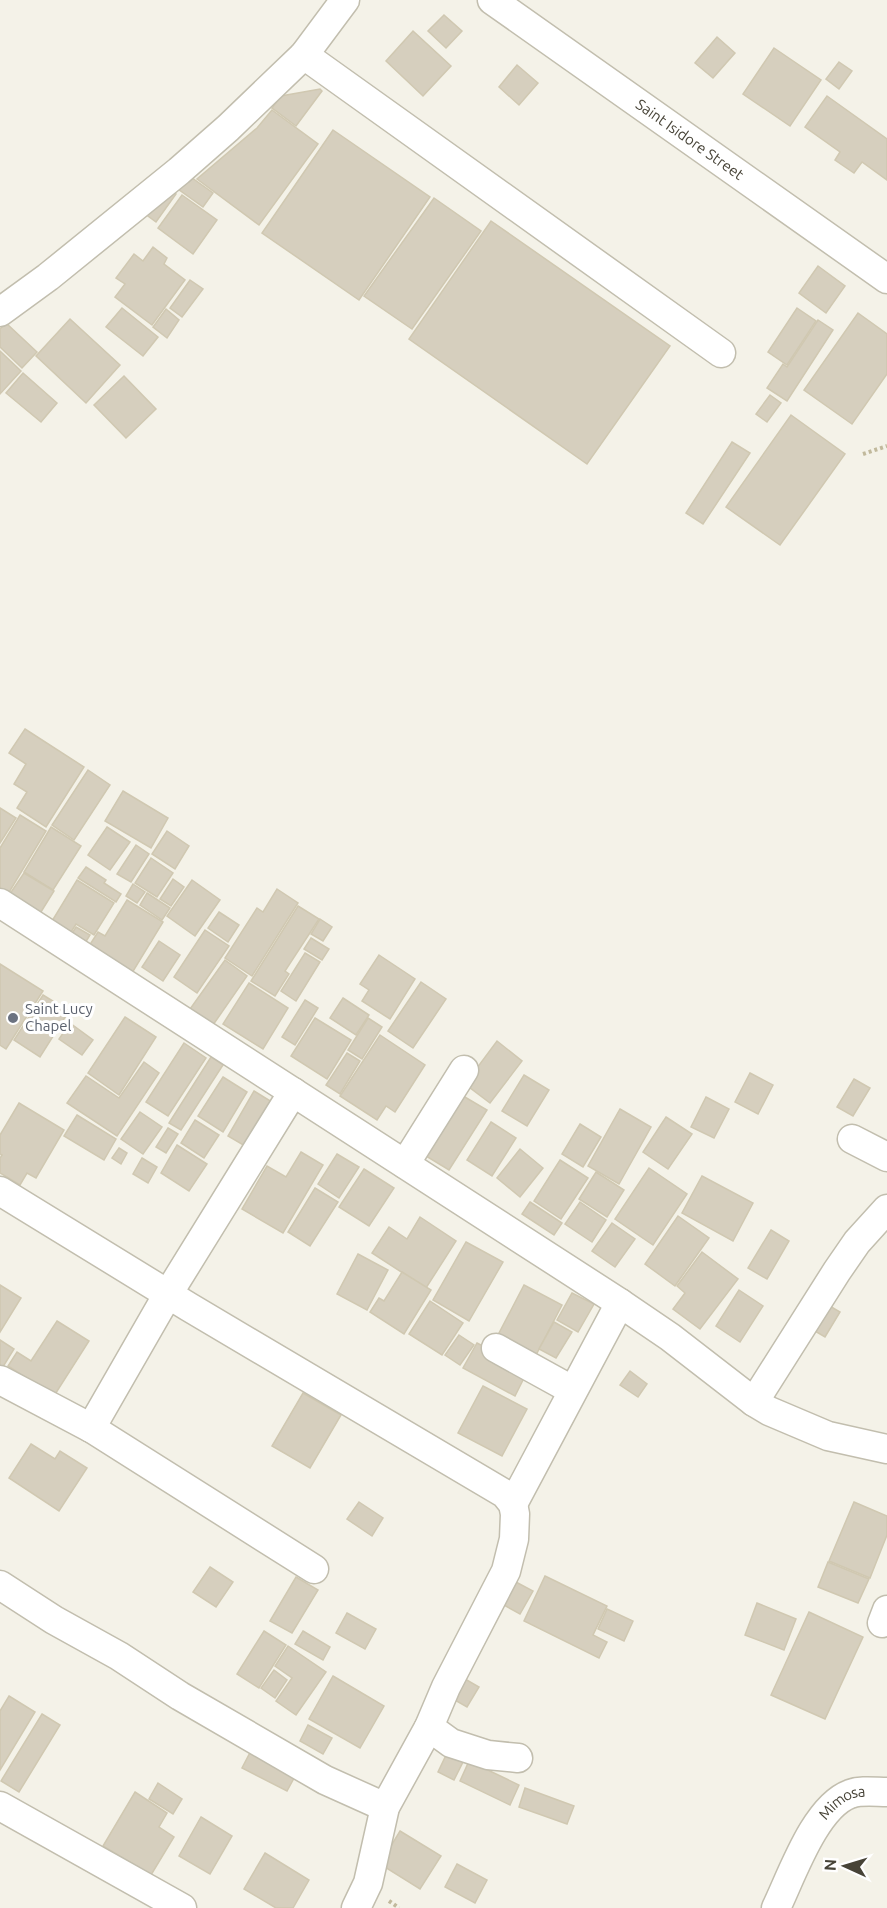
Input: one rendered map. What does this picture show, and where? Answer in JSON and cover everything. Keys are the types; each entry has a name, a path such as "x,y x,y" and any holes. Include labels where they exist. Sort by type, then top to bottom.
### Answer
{"street":[{"path":"0,312 48,277 179,171 228,128 304,55 345,0"},
{"name":"Saint Isidore Street","path":"492,0 887,279"},
{"path":"304,55 722,353"},
{"path":"0,903 670,1337 768,1411 828,1437 887,1449"},
{"path":"405,1164 464,1070"},
{"path":"91,1428 168,1294 293,1092"},
{"path":"852,1139 887,1157"},
{"path":"0,1191 168,1294 505,1494 513,1504"},
{"path":"754,1402 837,1271 857,1242 887,1209"},
{"path":"356,1908 368,1883 386,1807 429,1727 446,1687 506,1571 514,1539 513,1504 620,1304"},
{"path":"496,1348 572,1390"},
{"path":"0,1380 91,1428 314,1569"},
{"path":"0,1585 54,1620 119,1656 180,1696 326,1780 386,1807"},
{"path":"429,1727 451,1743 488,1755 518,1758"},
{"name":"Mimosa","path":"776,1908 811,1836 836,1801 852,1793 887,1792"},
{"path":"0,1806 182,1908"}],"path":[{"path":"864,454 887,446"}],"building":[{"path":"444,15 462,31 446,48 428,31"},
{"path":"413,31 451,66 423,96 386,61"},
{"path":"717,37 735,53 713,78 695,63"},
{"path":"774,48 821,80 790,126 743,94"},
{"path":"839,62 852,71 839,89 826,79"},
{"path":"517,65 538,83 519,105 499,87"},
{"path":"320,89 322,91 296,126 272,108 281,96"},
{"path":"827,96 887,139 887,180 862,162 854,173 835,160 840,152 805,127"},
{"path":"272,110 318,144 259,225 197,179 257,128"},
{"path":"333,130 430,197 359,300 262,233"},
{"path":"188,175 213,193 203,207 178,189"},
{"path":"164,186 176,194 156,222 144,213"},
{"path":"182,195 217,220 193,254 158,228"},
{"path":"434,198 481,231 412,329 364,296"},
{"path":"491,221 670,346 587,464 409,339"},
{"path":"153,247 167,258 164,264 185,280 152,325 115,297 125,284 116,278 134,254 143,261"},
{"path":"818,266 845,286 826,313 799,293"},
{"path":"190,280 203,289 182,317 170,308"},
{"path":"122,308 158,337 143,356 106,327"},
{"path":"797,308 816,321 787,365 768,352"},
{"path":"166,309 179,320 167,338 153,327"},
{"path":"858,313 887,334 887,374 852,424 804,390"},
{"path":"70,319 120,365 86,403 36,356"},
{"path":"818,320 833,330 787,401 767,388 783,364 787,367"},
{"path":"6,323 37,352 22,368 0,347 0,329"},
{"path":"0,351 21,371 0,394"},
{"path":"23,373 57,403 41,422 6,393"},
{"path":"124,376 156,409 126,438 94,405"},
{"path":"770,395 781,403 767,422 756,414"},
{"path":"791,415 845,454 780,545 726,507"},
{"path":"732,442 750,453 703,524 686,513"},
{"path":"25,729 84,767 46,827 17,808 27,792 14,784 26,764 9,753"},
{"path":"88,770 110,785 74,840 52,825"},
{"path":"123,791 168,818 151,848 105,821"},
{"path":"0,808 16,818 0,843"},
{"path":"20,815 46,831 5,899 0,896 0,848"},
{"path":"51,827 81,846 53,890 24,872"},
{"path":"107,827 130,842 110,870 88,855"},
{"path":"167,831 189,846 175,869 152,854"},
{"path":"136,845 149,854 131,882 117,874"},
{"path":"151,858 173,873 157,897 135,883"},
{"path":"86,867 106,880 104,883 121,894 116,902 78,878"},
{"path":"24,873 54,891 36,920 5,901"},
{"path":"173,879 184,887 171,906 160,899"},
{"path":"77,880 114,903 94,935 76,924 68,937 49,926"},
{"path":"192,880 220,900 195,936 167,916"},
{"path":"133,884 145,892 137,903 126,896"},
{"path":"277,889 298,903 252,976 225,958 257,908 263,912"},
{"path":"147,893 170,908 162,920 140,905"},
{"path":"127,900 163,922 132,973 89,946 98,932 105,936"},
{"path":"298,906 319,919 285,971 289,974 275,996 251,981"},
{"path":"219,912 239,925 228,942 208,928"},
{"path":"320,919 332,927 323,941 311,934"},
{"path":"76,927 90,935 82,948 68,940"},
{"path":"205,930 229,946 197,993 174,977"},
{"path":"311,938 329,949 322,960 304,949"},
{"path":"159,941 180,955 163,981 142,967"},
{"path":"305,953 320,962 296,1001 281,991"},
{"path":"379,955 415,979 390,1019 362,1001 369,990 360,984"},
{"path":"225,960 247,976 213,1025 190,1009"},
{"name":"Saint Lucy Chapel","path":"0,964 43,991 6,1049 0,1045"},
{"path":"421,982 446,999 413,1048 388,1031"},
{"path":"249,983 288,1008 263,1049 223,1024"},
{"path":"43,995 69,1011 40,1057 14,1040"},
{"path":"343,998 369,1015 356,1035 330,1018"},
{"path":"305,1000 318,1008 295,1045 282,1037"},
{"path":"125,1017 156,1037 119,1095 88,1073"},
{"path":"315,1018 351,1040 327,1079 291,1056"},
{"path":"368,1018 382,1027 362,1059 348,1050"},
{"path":"70,1023 93,1040 82,1055 59,1039"},
{"path":"380,1035 425,1065 395,1112 386,1106 377,1120 340,1096"},
{"path":"497,1041 522,1061 490,1103 465,1084"},
{"path":"184,1043 206,1058 168,1116 146,1102"},
{"path":"347,1053 360,1061 340,1094 326,1085"},
{"path":"211,1057 223,1065 181,1130 169,1123"},
{"path":"144,1062 159,1073 117,1136 67,1103 86,1076 119,1098"},
{"path":"750,1073 773,1085 758,1114 735,1102"},
{"path":"524,1075 549,1090 527,1126 502,1111"},
{"path":"223,1077 247,1092 223,1132 198,1116"},
{"path":"854,1079 870,1088 853,1116 837,1107"},
{"path":"254,1091 272,1102 245,1146 228,1136"},
{"path":"458,1093 487,1110 449,1170 421,1153"},
{"path":"706,1097 729,1109 714,1138 691,1127"},
{"path":"19,1103 64,1130 36,1178 27,1173 20,1185 0,1173 2,1155 0,1154 0,1135"},
{"path":"620,1109 651,1127 619,1184 588,1166"},
{"path":"140,1112 162,1127 143,1154 121,1139"},
{"path":"77,1115 116,1139 104,1160 64,1136"},
{"path":"666,1117 692,1134 668,1169 643,1152"},
{"path":"195,1120 219,1135 204,1158 181,1143"},
{"path":"491,1122 516,1138 492,1176 467,1160"},
{"path":"580,1124 601,1137 583,1167 562,1154"},
{"path":"168,1128 178,1134 166,1153 156,1147"},
{"path":"177,1145 207,1164 189,1191 161,1173"},
{"path":"119,1148 127,1153 121,1164 112,1158"},
{"path":"520,1149 543,1168 520,1197 497,1178"},
{"path":"301,1152 323,1165 283,1233 242,1209 267,1166 286,1177"},
{"path":"337,1154 359,1167 339,1198 318,1184"},
{"path":"142,1158 157,1167 148,1183 133,1174"},
{"path":"560,1160 588,1178 561,1219 534,1201"},
{"path":"649,1168 687,1194 653,1245 615,1219"},
{"path":"364,1169 394,1188 369,1226 339,1207"},
{"path":"596,1172 624,1190 607,1217 579,1199"},
{"path":"702,1176 753,1203 733,1241 682,1213"},
{"path":"315,1188 338,1202 310,1246 288,1232"},
{"path":"530,1202 562,1223 554,1235 522,1214"},
{"path":"580,1202 606,1220 592,1242 565,1224"},
{"path":"678,1216 709,1238 675,1286 645,1264"},
{"path":"420,1217 456,1241 426,1288 372,1253 389,1227 407,1239"},
{"path":"612,1223 635,1239 615,1267 592,1251"},
{"path":"771,1230 789,1241 767,1279 748,1268"},
{"path":"466,1242 503,1262 469,1321 433,1300"},
{"path":"702,1252 738,1279 700,1329 673,1309 685,1293 677,1286"},
{"path":"358,1254 388,1270 367,1310 337,1294"},
{"path":"402,1272 431,1290 404,1334 370,1312 379,1298 384,1301"},
{"path":"0,1285 21,1298 0,1332"},
{"path":"524,1285 562,1305 536,1355 498,1335"},
{"path":"739,1290 763,1306 740,1342 716,1326"},
{"path":"572,1293 594,1304 578,1332 557,1320"},
{"path":"430,1301 463,1323 442,1355 409,1334"},
{"path":"823,1302 840,1312 825,1337 808,1327"},
{"path":"57,1321 89,1341 54,1396 8,1366 17,1352 31,1361"},
{"path":"554,1322 572,1332 556,1358 539,1349"},
{"path":"459,1335 474,1345 460,1365 445,1355"},
{"path":"0,1340 14,1349 1,1370 0,1370"},
{"path":"477,1343 528,1370 515,1396 463,1368"},
{"path":"630,1371 647,1384 638,1397 620,1385"},
{"path":"483,1386 527,1409 502,1456 458,1433"},
{"path":"303,1393 341,1415 310,1468 272,1446"},
{"path":"31,1444 55,1459 60,1451 87,1468 59,1511 9,1478"},
{"path":"359,1502 383,1518 372,1536 347,1519"},
{"path":"854,1502 887,1516 887,1535 870,1578 829,1561"},
{"path":"828,1562 869,1579 858,1603 818,1587"},
{"path":"210,1567 233,1582 216,1607 193,1592"},
{"path":"545,1576 607,1606 593,1635 607,1642 599,1658 524,1621"},
{"path":"296,1577 318,1590 292,1633 270,1621"},
{"path":"514,1581 533,1591 520,1614 502,1604"},
{"path":"757,1603 796,1619 784,1650 745,1635"},
{"path":"607,1609 633,1621 624,1641 598,1629"},
{"path":"809,1612 863,1637 825,1719 771,1695"},
{"path":"347,1613 376,1629 365,1649 336,1633"},
{"path":"264,1631 286,1645 259,1688 237,1674"},
{"path":"303,1631 330,1647 323,1660 295,1644"},
{"path":"288,1646 326,1672 296,1715 276,1701 292,1678 275,1666"},
{"path":"274,1670 287,1680 275,1698 261,1688"},
{"path":"333,1676 384,1706 360,1748 309,1719"},
{"path":"465,1679 479,1687 467,1707 453,1699"},
{"path":"9,1696 35,1712 0,1770 0,1711"},
{"path":"42,1714 60,1725 19,1792 1,1781"},
{"path":"308,1725 332,1738 323,1754 300,1741"},
{"path":"254,1745 299,1769 287,1791 242,1768"},
{"path":"448,1751 464,1760 454,1780 438,1772"},
{"path":"469,1761 519,1785 510,1805 460,1781"},
{"path":"158,1783 182,1799 173,1814 149,1799"},
{"path":"525,1788 574,1806 567,1824 519,1807"},
{"path":"135,1792 167,1813 159,1827 174,1837 151,1875 103,1846"},
{"path":"201,1817 232,1836 210,1874 179,1856"},
{"path":"400,1831 441,1856 420,1889 380,1864"},
{"path":"265,1853 309,1880 293,1908 276,1908 244,1889"},
{"path":"457,1864 487,1880 475,1903 445,1887"}],"place":[{"name":"Saint Lucy Chapel","path":"13,1018"}]}
